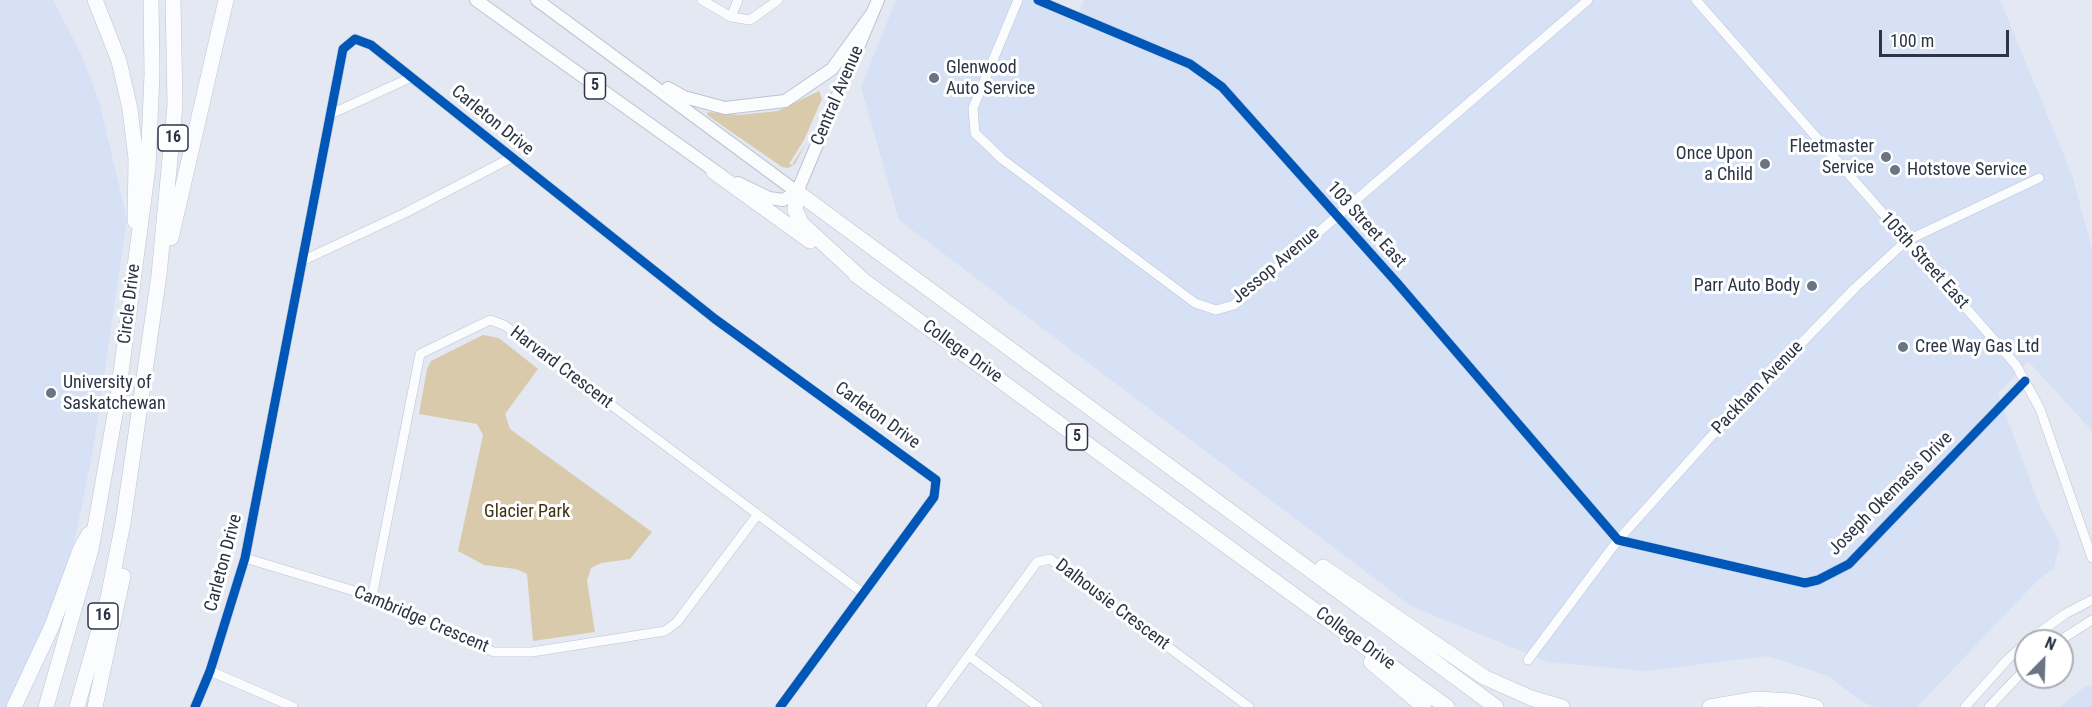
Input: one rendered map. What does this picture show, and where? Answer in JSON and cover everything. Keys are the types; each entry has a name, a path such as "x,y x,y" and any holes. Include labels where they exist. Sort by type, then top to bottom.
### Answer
{"highway":[{"path":"94,0 117,56 130,109 135,146 134,208 138,245"},
{"name":"Circle Drive","path":"46,707 75,611 96,524 117,403 148,167 152,74 151,0"},
{"name":"Circle Drive","path":"77,707 103,617 123,523 159,276 175,105 173,0"},
{"path":"159,276 176,220 226,0"},
{"name":"College Drive","path":"714,172 1447,707"},
{"path":"797,192 795,210 801,223 863,280"},
{"name":"College Drive","path":"797,192 1248,522 1496,707"},
{"path":"1248,522 1274,534 1484,677 1531,698 1562,707"},
{"path":"94,707 122,581 128,537 123,523"},
{"path":"14,707 52,626 80,550 96,524"},
{"path":"1292,593 1424,707"},
{"path":"1710,707 1756,699 1792,701 1816,707"}],"main road":[{"name":"College Drive","path":"476,0 714,172"},
{"name":"College Drive","path":"537,0 797,192"},
{"name":"Central Avenue","path":"797,192 878,0"},
{"path":"626,66 684,97 725,108 785,101 832,69 873,12"},
{"path":"714,172 769,198 783,200 797,192"}],"street":[{"path":"702,0 731,17 750,20 778,0"},
{"path":"731,17 738,0"},
{"name":"Jessop Avenue","path":"1018,0 973,108 975,133 1002,159 1195,303 1216,310 1234,305 1588,0"},
{"name":"103 Street East","path":"1038,0 1190,64 1222,87 1335,217 1398,284 1618,540"},
{"name":"105th Street East","path":"1696,0 2016,365 2040,409 2092,558"},
{"name":"Carleton Drive","path":"195,707 210,671 245,558 343,49 355,39 371,45 715,319 936,480 934,497 780,707"},
{"path":"331,114 411,77"},
{"name":"Carleton Drive","path":"304,260 405,213 511,158"},
{"name":"Packham Avenue","path":"1528,660 1618,540 1791,353 1855,288 1906,241 2039,178"},
{"name":"Harvard Crescent","path":"372,597 420,354 490,320 504,325 863,593"},
{"name":"Joseph Okemasis Drive","path":"1618,540 1805,583 1818,580 1849,564 2025,381"},
{"name":"Cambridge Crescent","path":"245,558 372,597 494,652 532,652 652,635 665,631 677,622 758,514"},
{"name":"Dalhousie Crescent","path":"932,707 1037,562 1050,559 1250,707"},
{"path":"2045,629 2065,614 2092,600"},
{"path":"2074,631 2092,620"},
{"path":"1965,707 2014,654"},
{"path":"969,656 1038,707"},
{"path":"210,671 293,707"},
{"path":"1989,707 2014,681"}],"shaded area":[{"name":"University of Saskatchewan","path":"0,0 53,0 80,52 99,101 127,219 94,444 75,539 47,621 6,707 0,707"},
{"path":"896,0 1037,0 1077,17 1084,0 2000,0 2072,175 2092,249 2092,431 2028,361 1998,394 2040,507 2060,543 2054,568 2038,580 1917,707 1875,707 1861,701 1828,676 1768,656 1646,671 1548,662 1411,606 899,220 861,87"},
{"path":"2087,685 2092,685 2092,707 2060,707"}],"green space":[{"path":"819,91 822,99 804,140 789,164 792,165 806,143 795,164 788,168 782,167 707,115 708,112 739,115 778,111"},
{"name":"Glacier Park","path":"483,335 499,338 538,369 505,414 510,429 652,532 630,559 601,563 591,568 587,581 595,632 533,641 527,574 516,569 484,565 458,551 483,435 477,424 419,414 427,369 431,361"}],"cycle path":[{"path":"1038,0 1190,64 1222,87 1398,284 1618,540 1805,583 1818,580 1849,564 2025,381"},
{"path":"195,707 210,671 245,558 343,49 355,39 371,45 715,319 936,480 934,497 780,707"}],"place":[{"name":"Glenwood Auto Service","path":"934,78"},
{"name":"Fleetmaster Service","path":"1886,157"},
{"name":"Once Upon a Child","path":"1765,164"},
{"name":"Hotstove Service","path":"1895,170"},
{"name":"Parr Auto Body","path":"1812,286"},
{"name":"Cree Way Gas Ltd","path":"1903,347"},
{"name":"University of Saskatchewan","path":"51,393"}]}
